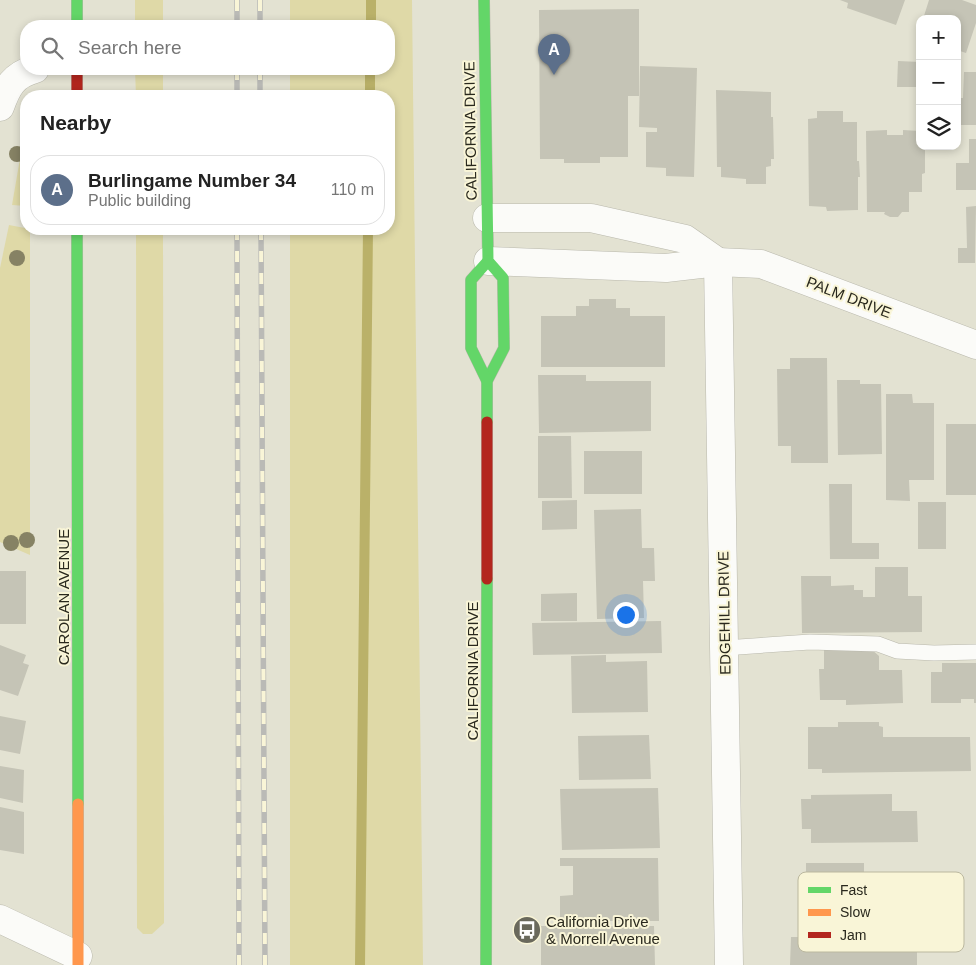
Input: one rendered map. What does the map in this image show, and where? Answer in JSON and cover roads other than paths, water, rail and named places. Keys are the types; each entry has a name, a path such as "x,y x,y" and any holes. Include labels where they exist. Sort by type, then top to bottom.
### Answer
{"main road":[{"path":"77,0 77,20"},
{"name":"CALIFORNIA DRIVE","path":"484,0 488,261 503,278 504,348 487,381"},
{"path":"77,75 77,90"},
{"name":"CAROLAN AVENUE","path":"77,235 78,960"},
{"name":"CALIFORNIA DRIVE","path":"488,261 471,280 470,348 487,381 488,963"}],"street":[{"path":"0,107 8,85 22,75"},
{"path":"487,218 591,218 685,239 718,262"},
{"name":"PALM DRIVE","path":"488,261 666,268 718,262 761,264 976,345"},
{"name":"EDGEHILL DRIVE","path":"718,262 729,965"},
{"path":"0,919 78,960"}],"lane":[{"path":"724,648 810,642 878,644 897,651 934,653 976,652"}],"waterway":[{"path":"371,0 371,20"},
{"path":"370,75 370,90"},
{"path":"360,965 368,235"}],"railway":[{"path":"237,0 237,20"},
{"path":"260,0 260,20"},
{"path":"237,75 237,90"},
{"path":"260,75 260,90"},
{"path":"237,235 239,965"},
{"path":"261,235 265,965"}],"place":[{"name":"Burlingame Number 34","path":"554,75"},
{"name":"California Drive & Morrell Avenue","path":"527,930"}]}
